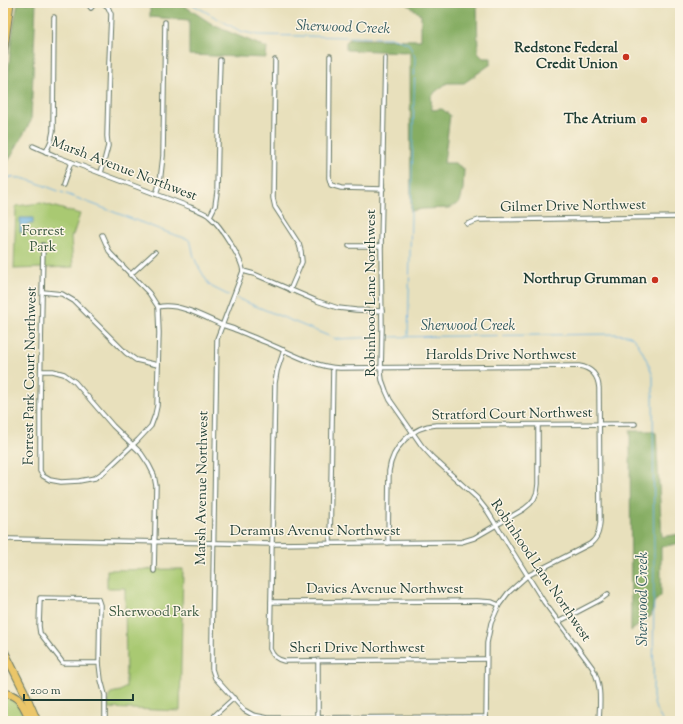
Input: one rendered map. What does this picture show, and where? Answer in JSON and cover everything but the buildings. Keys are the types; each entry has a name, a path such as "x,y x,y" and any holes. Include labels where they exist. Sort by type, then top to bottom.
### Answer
{"highway":[{"path":"3,55 10,3"},
{"path":"3,649 37,721"},
{"path":"3,693 14,695 21,702 30,721"}],"street":[{"path":"87,3 91,8 95,3"},
{"path":"101,173 108,146 108,69 111,14 108,6 102,3"},
{"path":"46,152 51,141 52,131 54,17"},
{"path":"156,194 160,182 163,156 165,22"},
{"path":"330,56 329,178 331,184 341,188 383,189"},
{"name":"Robinhood Lane Northwest","path":"385,58 381,246 382,380 394,405 432,457 480,502 488,512 527,576 558,622 590,664 595,674 599,689 599,721"},
{"path":"210,216 215,206 217,192 220,60"},
{"path":"275,60 275,207 299,244 302,262 290,290"},
{"name":"Marsh Avenue Northwest","path":"33,146 210,216 235,250 243,267 243,271 217,339 212,640 212,669 215,678 244,710 254,716 318,720 486,719"},
{"path":"63,185 71,162"},
{"name":"Gilmer Drive Northwest","path":"467,224 479,220 680,217"},
{"path":"102,235 110,253 148,293 158,307"},
{"name":"Forrest Park Court Northwest","path":"43,245 40,471 43,476 50,480 61,482 95,478 104,472 151,426 155,416 158,392 158,307"},
{"path":"348,246 381,246"},
{"path":"130,275 155,252"},
{"path":"243,271 342,309 382,311"},
{"path":"43,292 62,294 74,301 126,353 136,360 158,365"},
{"name":"Harolds Drive Northwest","path":"158,307 169,306 190,311 325,367 582,367 591,371 596,376 599,388 599,531 593,542 590,544 527,576 508,593 499,605 490,627 487,643 486,719"},
{"name":"Sheri Drive Northwest","path":"284,350 278,367 275,383 270,649 272,655 277,659 284,661 486,659"},
{"path":"330,544 333,368"},
{"path":"41,371 53,371 64,374 75,382 113,426 141,453 149,465 154,475 156,486 154,571"},
{"name":"Stratford Court Northwest","path":"388,543 391,462 398,446 413,433 432,425 635,424"},
{"name":"Deramus Avenue Northwest","path":"9,539 272,544 461,542 474,538 496,526 528,507 532,502 536,495 538,484 538,425"},
{"path":"558,622 600,600 608,594"},
{"path":"99,663 63,663 40,633 40,598 98,599 100,605 99,663 105,695 105,721"},
{"name":"Davies Avenue Northwest","path":"271,602 477,601 492,602 499,605"},
{"path":"318,660 318,720"},
{"path":"212,721 215,715 234,698"}],"green space":[{"path":"18,3 36,3 31,121 3,170 4,132 10,60"},
{"path":"150,3 180,3 215,26 267,48 266,58 189,55 189,20 150,17"},
{"path":"406,3 477,3 478,53 483,58 491,58 491,64 464,83 447,83 435,92 431,98 432,110 442,109 450,115 444,163 455,163 464,169 463,190 460,202 450,208 411,211 410,52 346,50 346,42 350,39 421,40 421,15"},
{"name":"Forrest Park","path":"41,203 80,214 73,235 71,236 73,267 14,269 16,206"},
{"path":"630,431 652,431 656,433 662,537 680,534 680,543 661,547 661,596 654,602 651,616 631,631"},
{"name":"Sherwood Park","path":"183,569 180,711 108,708 111,693 120,691 126,687 125,588 107,588 107,570"},
{"path":"3,696 12,700 18,705 25,721 3,721"}],"water":[{"path":"20,218 33,218 33,224 27,224 27,232 20,232"}],"waterway":[{"name":"Sherwood Creek","path":"190,3 240,31 258,35 394,38 409,44 415,57 408,335"},
{"path":"3,177 21,178 32,181 188,239 191,243 197,264 208,283 212,287 230,296"},
{"path":"236,298 336,339 379,337"},
{"name":"Sherwood Creek","path":"385,337 615,334 628,335 637,342 650,367 653,377 653,696 656,709 663,721"}],"place":[{"name":"Redstone Federal Credit Union","path":"626,57"},
{"name":"The Atrium","path":"644,120"},
{"name":"Northrup Grumman","path":"655,280"}]}
